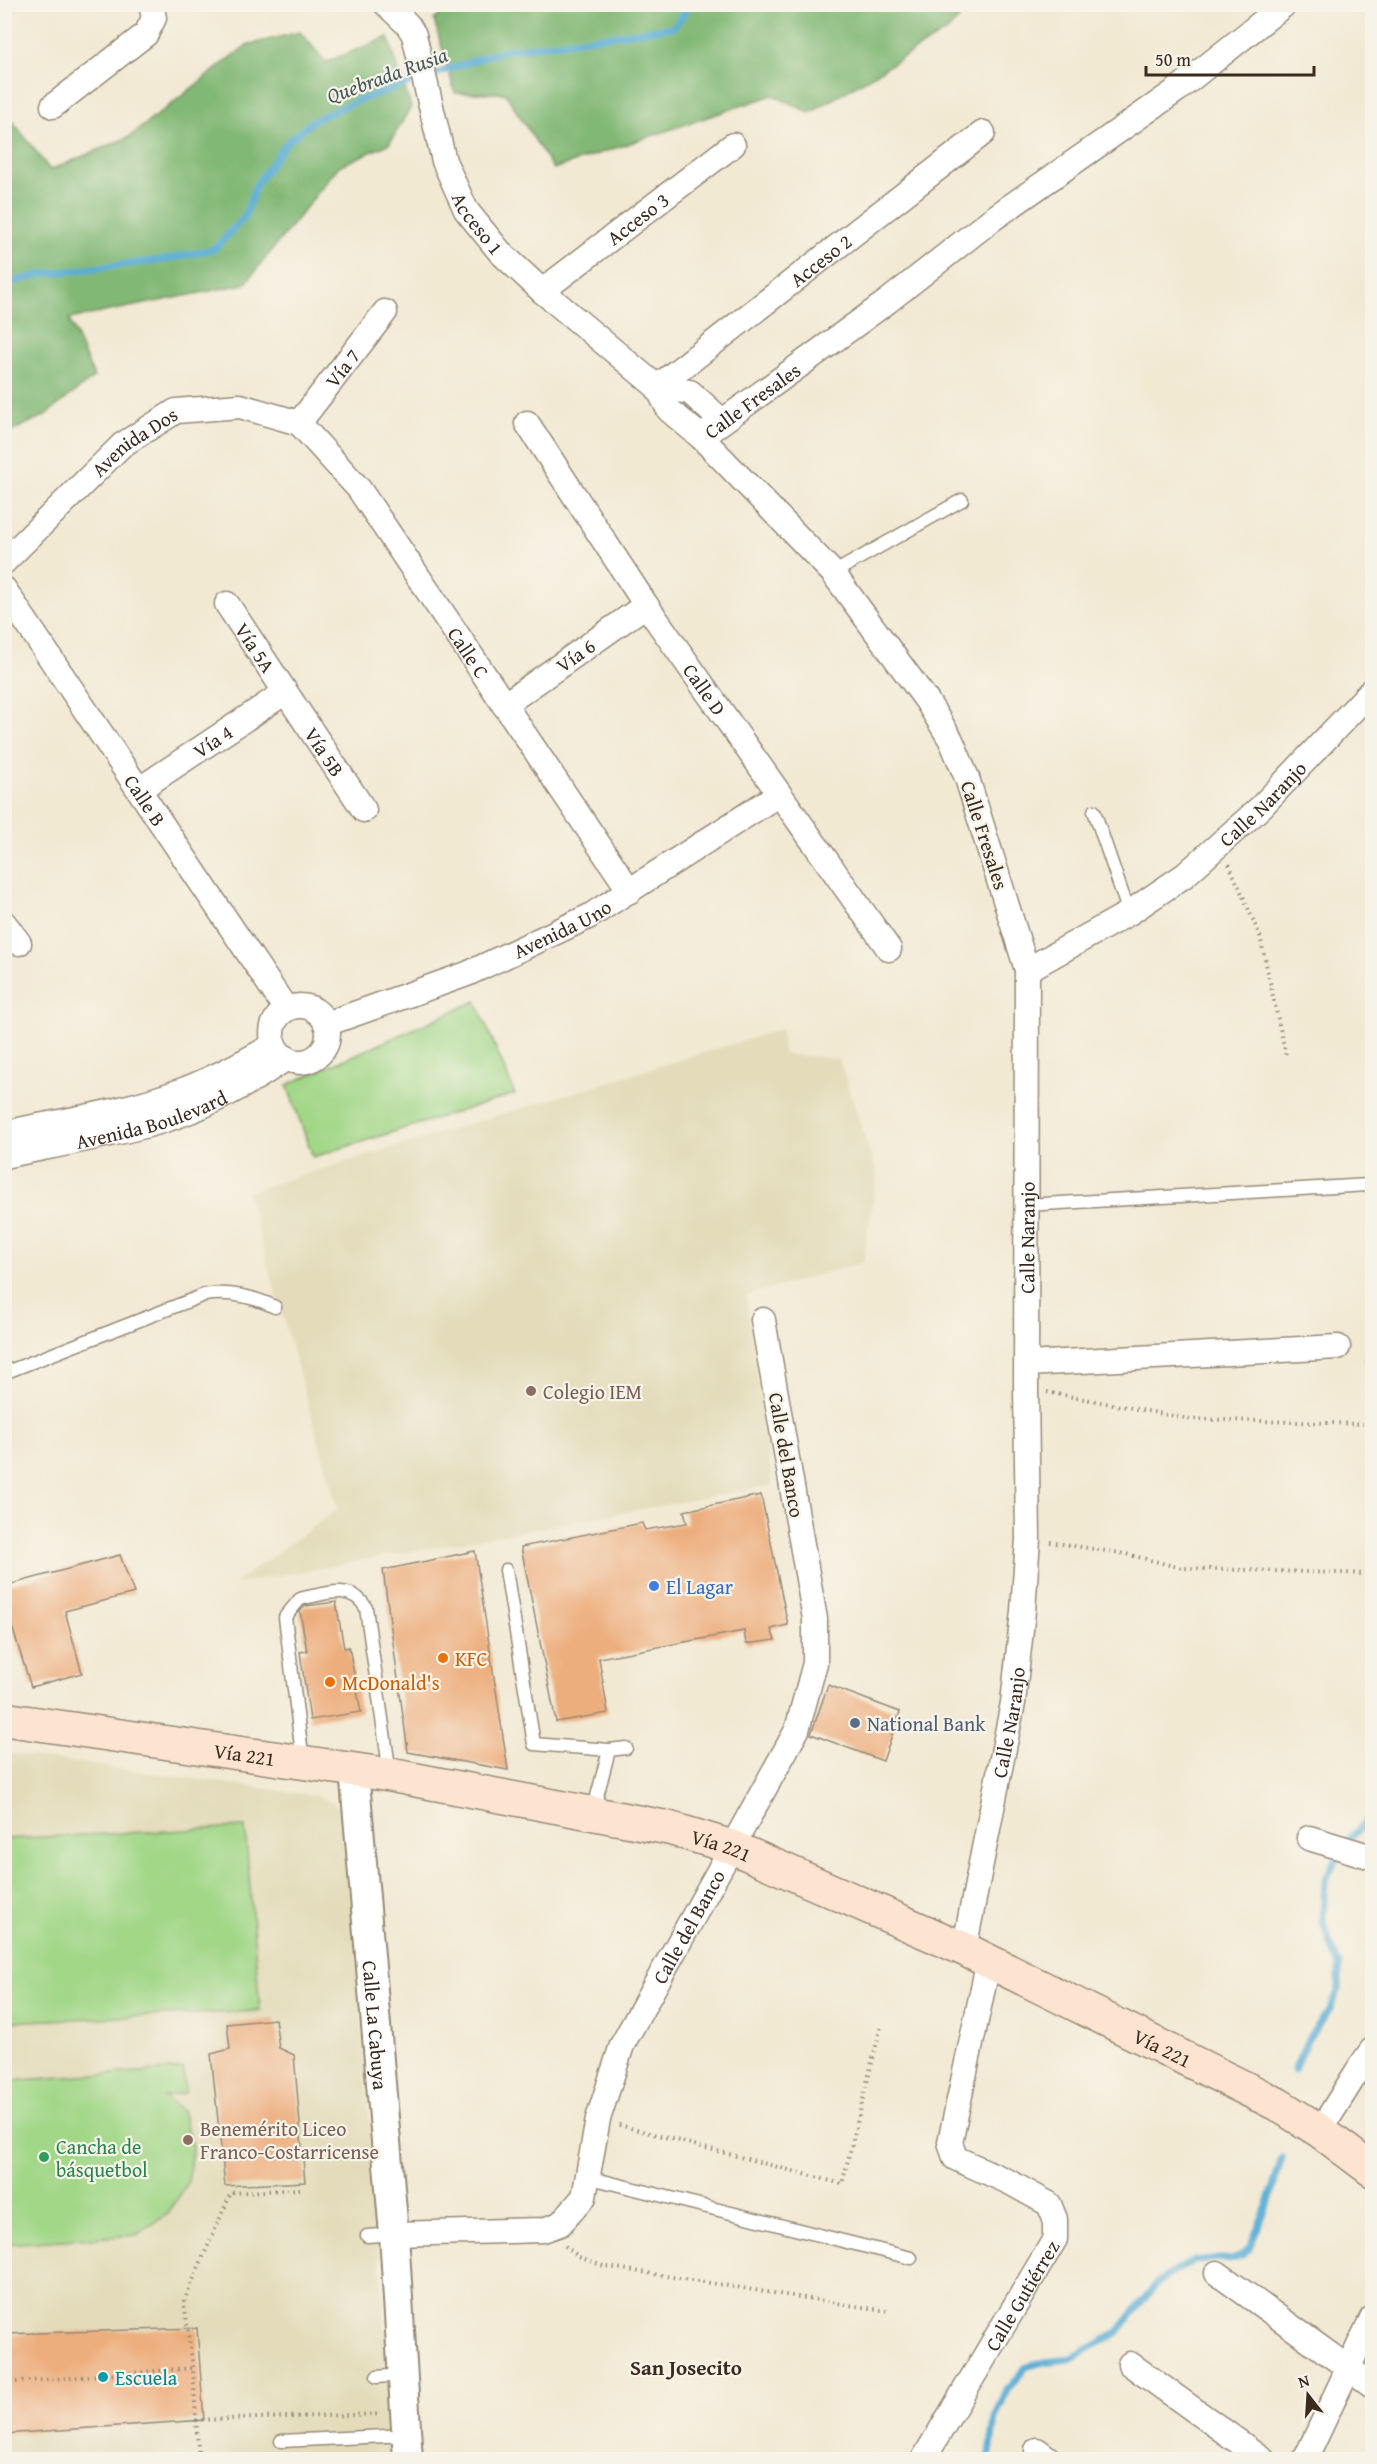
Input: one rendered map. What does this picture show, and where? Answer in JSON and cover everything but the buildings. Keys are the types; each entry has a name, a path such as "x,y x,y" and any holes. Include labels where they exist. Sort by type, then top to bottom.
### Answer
{"main road":[{"name":"Vía 221","path":"4,1719 390,1775 669,1828 732,1847 977,1955 1277,2104 1370,2161"}],"street":[{"path":"53,106 146,33 154,18 151,4"},
{"name":"Acceso 1","path":"386,4 408,25 417,43 444,161 466,210 500,252 542,291 657,387 669,410 701,437"},
{"name":"Calle Fresales","path":"1027,970 967,778 951,740 927,701 833,573 701,437 888,301 991,220 1177,90 1285,4"},
{"name":"Acceso 2","path":"657,387 982,133"},
{"name":"Acceso 3","path":"542,291 733,145"},
{"name":"Vía 7","path":"299,423 385,312"},
{"path":"657,387 690,392 722,421"},
{"name":"Avenida Dos","path":"4,561 122,445 176,411 240,406 299,423"},
{"name":"Calle C","path":"299,423 358,489 630,891"},
{"name":"Calle D","path":"526,423 646,605 889,949"},
{"name":"Calle B","path":"4,589 286,1009"},
{"name":"Vía 5A","path":"227,604 284,693"},
{"name":"Vía 6","path":"504,705 646,605"},
{"name":"Calle Naranjo","path":"977,1955 1013,1703 1028,1539 1027,970 1129,913 1185,875 1261,807 1372,690"},
{"name":"Vía 4","path":"140,789 284,693"},
{"name":"Vía 5B","path":"284,693 364,810"},
{"name":"Avenida Uno","path":"326,1024 467,975 590,916 779,794"},
{"path":"4,923 19,943"},
{"path":"299,1005 312,1008 323,1017 326,1024 327,1040 322,1050 314,1057 304,1061 293,1061 280,1052 271,1033 275,1019 286,1009 299,1005"},
{"name":"Avenida Boulevard","path":"4,1133 103,1113 181,1091 280,1052"},
{"name":"Avenida Boulevard","path":"4,1156 149,1125 199,1107 258,1078 280,1052"},
{"name":"Calle del Banco","path":"380,2235 543,2230 560,2224 572,2212 584,2197 598,2119 622,2045 796,1730 815,1663 815,1619 805,1550 763,1320"},
{"path":"1027,1364 1338,1347"},
{"name":"Calle La Cabuya","path":"354,1770 380,2235 391,2376 407,2436"},
{"path":"1308,1838 1372,1857"},
{"name":"Calle Gutiérrez","path":"923,2460 1055,2239 1055,2219 1049,2204 1009,2182 955,2158 950,2142 977,1955"},
{"path":"1320,2131 1372,2050"},
{"path":"1217,2273 1372,2385"},
{"path":"1305,2460 1372,2318"},
{"path":"1130,2364 1263,2460"}],"lane":[{"path":"833,573 962,500"},
{"path":"1094,811 1129,913"},
{"path":"1026,1205 1368,1185"},
{"path":"4,1373 204,1294 224,1292 258,1299 275,1307"},
{"path":"506,1570 534,1744 609,1750 626,1748"},
{"path":"303,1762 285,1617 300,1599 341,1591 352,1593 360,1598 366,1608 390,1775"},
{"path":"593,1814 609,1750"},
{"path":"586,2177 911,2258"},
{"path":"280,2441 407,2436"}],"path":[{"path":"1220,844 1260,936 1286,1056"},
{"path":"1026,1388 1191,1419 1363,1424"},
{"path":"1028,1539 1126,1554 1182,1568 1369,1574"},
{"path":"598,2119 842,2184 881,2026"},
{"path":"199,2460 193,2368 184,2301 231,2193 300,2189"},
{"path":"543,2230 579,2257 603,2266 887,2311"},
{"path":"4,2384 193,2368"},
{"path":"196,2420 407,2436"}],"shaded area":[{"name":"Colegio IEM","path":"781,1029 783,1054 839,1059 877,1174 863,1262 746,1296 772,1485 234,1584 338,1509 247,1192"},
{"name":"Benemérito Liceo Franco-Costarricense","path":"5,1753 318,1796 338,1806 347,1820 395,2459 5,2460"}],"green space":[{"path":"453,4 972,5 947,31 810,113 773,95 553,169 505,93 455,93 434,20"},
{"path":"300,32 326,62 388,37 411,107 389,144 339,166 245,284 69,319 94,377 44,416 5,434 5,111 50,170 129,137 247,45"},
{"path":"476,1001 515,1094 313,1157 287,1085"},
{"path":"245,1827 260,2011 5,2022 5,1839"},
{"path":"184,2069 184,2093 164,2097 182,2111 192,2147 188,2182 168,2214 136,2235 5,2244 5,2081"}],"waterway":[{"name":"Quebrada Rusia","path":"4,284 44,274 163,260 214,249 244,218 256,185 285,144 314,120 357,101 502,51 674,27 691,4"},
{"path":"1372,1329 1368,1359 1372,1372"},
{"path":"1345,1844 1372,1815"},
{"path":"1294,2070 1310,2036 1330,2009 1339,1989 1339,1966 1323,1923 1325,1881 1339,1853"},
{"path":"989,2460 995,2418 1007,2390 1026,2367 1070,2359 1117,2333 1157,2283 1178,2269 1194,2261 1219,2258 1230,2260 1241,2256 1249,2249 1269,2201 1282,2158"}],"place":[{"name":"Colegio IEM","path":"531,1391"},
{"name":"El Lagar","path":"654,1586"},
{"name":"KFC","path":"443,1658"},
{"name":"McDonald's","path":"330,1682"},
{"name":"National Bank","path":"855,1723"},
{"name":"Benemérito Liceo Franco-Costarricense","path":"188,2140"},
{"name":"Cancha de básquetbol","path":"44,2157"},
{"name":"Escuela","path":"103,2377"}],"district":[{"name":"San Josecito","path":"686,2367"}]}
